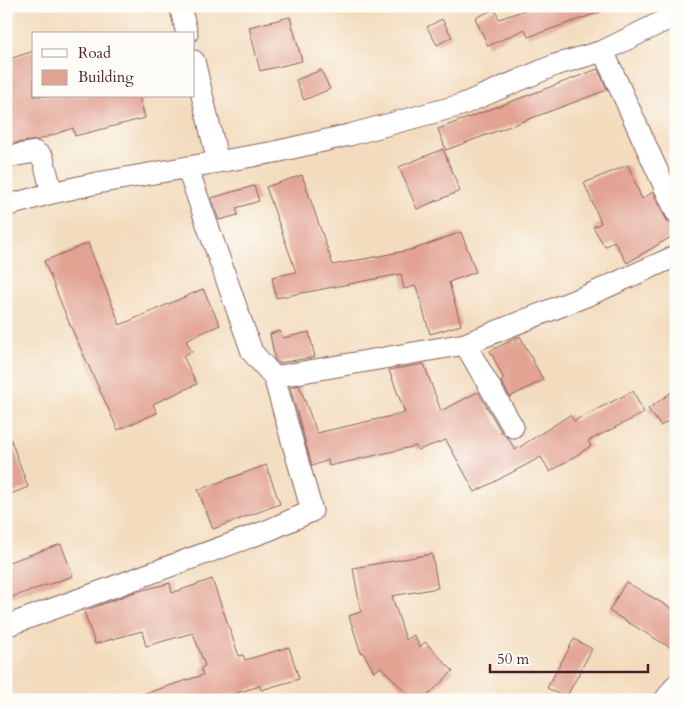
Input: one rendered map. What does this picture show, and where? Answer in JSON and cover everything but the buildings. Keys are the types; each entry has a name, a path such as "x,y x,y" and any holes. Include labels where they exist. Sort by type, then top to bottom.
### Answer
{"street":[{"path":"180,6 186,32"},
{"path":"6,206 52,193 275,152 349,135 461,105 555,65 604,51 676,16"},
{"path":"604,51 676,212"},
{"path":"195,65 218,162"},
{"path":"6,157 35,152 39,154 43,158 52,193"},
{"path":"6,626 269,530 312,511 274,377 252,352 187,167"},
{"path":"274,377 465,344 591,294 676,256"},
{"path":"465,344 513,426"},
{"path":"665,700 676,685"}]}
